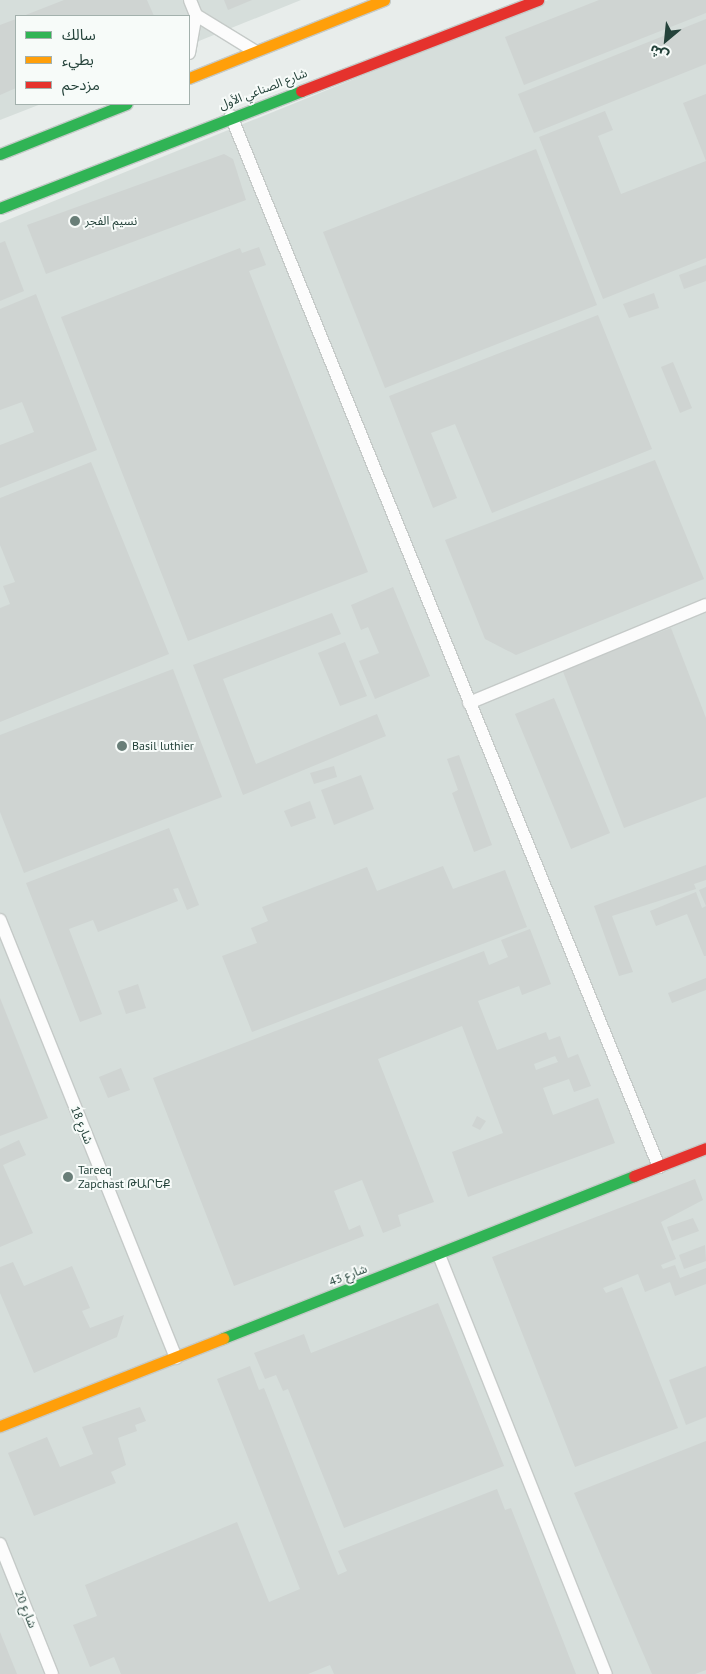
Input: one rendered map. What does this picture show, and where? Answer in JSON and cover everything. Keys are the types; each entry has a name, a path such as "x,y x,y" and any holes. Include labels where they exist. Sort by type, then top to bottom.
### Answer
{"main road":[{"path":"190,78 384,0"},
{"name":"شارع الصناعي الأول","path":"0,208 231,115 538,0"},
{"path":"0,154 123,105"},
{"name":"شارع 43","path":"0,1426 706,1148"}],"lane":[{"path":"190,0 196,14 190,47"},
{"path":"196,14 257,51"},
{"path":"231,115 659,1167"},
{"path":"469,703 706,605"},
{"name":"شارع 18","path":"0,920 176,1358"},
{"path":"438,1255 606,1674"},
{"name":"شارع 20","path":"0,1544 52,1674"}],"shaded area":[{"path":"0,0 301,0 190,45 190,15 15,15 15,105 38,105 0,120"},
{"path":"548,0 706,0 706,1674 0,1674 0,223"}],"building":[{"path":"64,0 147,0 154,15 26,15"},
{"path":"224,0 252,0 228,10"},
{"path":"599,0 706,0 706,13 524,85 505,37"},
{"path":"15,19 15,88 0,95 0,25"},
{"path":"706,19 706,64 534,133 518,94"},
{"path":"706,94 706,161 683,103"},
{"path":"605,111 613,130 598,136 621,194 706,161 706,258 603,299 539,137"},
{"path":"536,149 597,305 385,388 323,232"},
{"path":"224,154 233,159 246,200 46,274 27,225"},
{"path":"5,241 24,291 0,301 0,243"},
{"path":"259,247 266,265 249,271 368,572 188,641 61,317 240,248 242,253"},
{"path":"706,265 706,281 684,289 679,275"},
{"path":"654,293 659,308 629,318 623,304"},
{"path":"36,294 97,450 0,488 0,445 34,432 22,402 0,410 0,309"},
{"path":"598,315 652,449 492,513 455,424 431,433 457,498 433,508 389,396"},
{"path":"673,362 692,408 680,413 661,367"},
{"path":"655,460 704,579 516,655 485,639 445,540"},
{"path":"91,462 169,654 0,722 0,608 10,604 3,586 15,582 0,545 0,498"},
{"path":"393,587 430,676 375,699 359,661 379,653 368,627 361,630 351,605"},
{"path":"332,613 341,634 223,679 256,764 377,714 386,736 243,795 193,665"},
{"path":"671,628 706,718 706,797 624,828 562,669"},
{"path":"345,642 367,696 340,706 318,653"},
{"path":"173,669 222,797 24,873 0,812 0,735"},
{"path":"554,698 610,833 571,849 515,714"},
{"path":"459,755 492,845 474,852 452,793 458,790 447,759"},
{"path":"334,766 337,777 314,784 310,773"},
{"path":"361,775 374,809 334,825 321,790"},
{"path":"310,801 316,818 291,827 284,811"},
{"path":"169,828 199,905 187,910 178,888 173,889 178,901 98,932 93,920 69,929 102,1014 80,1022 26,883"},
{"path":"706,865 706,880 694,884 696,889 612,916 633,972 619,976 594,906"},
{"path":"443,866 453,889 505,870 527,927 252,1032 222,956 257,943 251,928 268,921 262,907 367,867 377,891"},
{"path":"706,887 706,906 699,890"},
{"path":"696,892 702,908 706,906 706,956 704,956 687,914 656,926 650,911"},
{"path":"530,929 551,984 522,995 519,986 478,1001 497,1050 546,1032 549,1040 560,1036 568,1058 578,1054 591,1086 574,1092 569,1079 543,1088 553,1115 598,1098 615,1143 468,1197 452,1152 503,1133 462,1026 378,1059 434,1202 398,1215 401,1226 383,1233 362,1180 334,1191 349,1230 360,1225 364,1236 234,1286 153,1078 484,951 489,965 508,957 501,940","holes":["555,1056 558,1062 536,1070 534,1064"]},
{"path":"706,978 706,990 672,1003 668,993"},
{"path":"138,984 146,1008 126,1014 118,991"},
{"path":"0,998 48,1118 0,1136"},
{"path":"121,1068 130,1090 108,1098 99,1077"},
{"path":"477,1116 486,1121 480,1130 472,1126"},
{"path":"19,1140 26,1155 3,1165 33,1233 0,1247 0,1149"},
{"path":"695,1179 703,1200 661,1222 676,1259 661,1265 663,1269 675,1265 680,1278 706,1268 706,1284 675,1296 670,1282 645,1292 638,1274 603,1288 606,1293 622,1287 678,1428 575,1467 492,1257"},
{"path":"693,1218 699,1231 672,1241 667,1227"},
{"path":"705,1245 706,1261 684,1269 679,1255"},
{"path":"13,1262 24,1286 72,1266 90,1308 82,1311 90,1328 124,1315 117,1337 34,1373 0,1293 0,1267"},
{"path":"438,1303 504,1466 344,1528 288,1389 283,1391 276,1375 265,1379 254,1353 304,1334 311,1353"},
{"path":"250,1366 259,1390 264,1388 338,1575 347,1571 338,1551 497,1489 505,1510 511,1508 576,1674 334,1674 330,1665 308,1674 121,1674 114,1657 90,1667 73,1625 97,1616 85,1585 237,1522 269,1602 300,1589 217,1379"},
{"path":"706,1366 706,1417 686,1425 669,1380"},
{"path":"140,1407 146,1421 135,1425 137,1431 118,1438 126,1465 111,1472 116,1483 34,1516 8,1453 47,1437 60,1467 93,1454 82,1427"},
{"path":"706,1441 706,1670 695,1674 652,1674 574,1493"},
{"path":"0,1632 17,1674 0,1674"}],"traffic: fast":[{"path":"0,208 301,91"},
{"path":"0,154 123,105"},
{"path":"223,1338 634,1176"}],"traffic: slow":[{"path":"190,78 384,0"},
{"path":"0,1426 223,1338"}],"traffic: jam":[{"path":"301,91 538,0"},
{"path":"634,1176 706,1148"}],"place":[{"name":"نسيم الفجر","path":"75,221"},
{"name":"Basil luthier","path":"122,746"},
{"name":"Tareeq Zapchast ԹԱՐԵՔ","path":"68,1177"}]}
